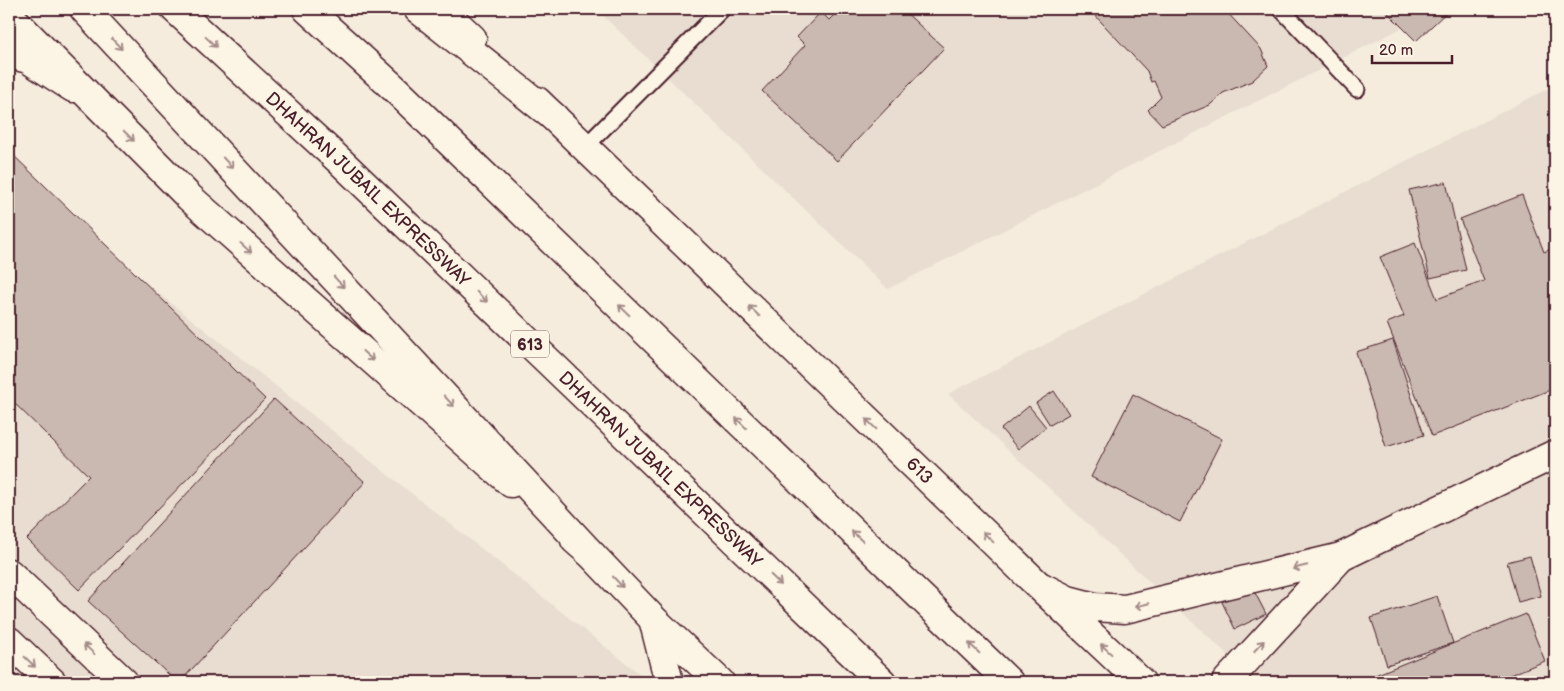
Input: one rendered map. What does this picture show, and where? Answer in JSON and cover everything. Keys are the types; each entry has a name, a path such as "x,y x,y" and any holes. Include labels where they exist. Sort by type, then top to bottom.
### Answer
{"main road":[{"path":"84,9 592,555 653,619 720,682"},
{"name":"DHAHRAN JUBAIL EXPRESSWAY","path":"175,9 341,162 882,682"},
{"path":"307,9 396,90 1010,682"},
{"path":"418,9 554,117"},
{"name":"613","path":"441,9 1141,682"},
{"path":"9,15 189,197 592,555"},
{"path":"9,54 28,59 94,101"},
{"path":"1037,584 1068,600 1095,607 1125,609 1341,557 1555,454"},
{"path":"1226,682 1341,557"},
{"path":"9,572 124,682"},
{"path":"653,619 669,682"},
{"path":"9,641 52,682"}],"lane":[{"path":"585,147 722,9"},
{"path":"1281,9 1357,88"}],"shaded area":[{"path":"596,9 1439,9 888,289"},
{"path":"1555,85 1555,682 1257,682 948,394"},
{"path":"9,175 650,682 9,682"}],"building":[{"path":"840,9 902,9 944,48 837,161 762,91 805,45 797,37 821,12 829,20"},
{"path":"1089,9 1224,9 1261,49 1268,66 1252,81 1223,93 1210,105 1162,125 1148,110 1161,97 1154,81 1151,82 1147,71"},
{"path":"1384,9 1450,9 1416,41"},
{"path":"9,151 265,399 79,590 27,539 89,476 9,398"},
{"path":"1446,182 1466,270 1430,278 1409,190"},
{"path":"1522,195 1544,252 1555,247 1555,388 1432,436 1387,323 1404,316 1380,257 1415,243 1437,299 1484,281 1460,219"},
{"path":"1393,340 1424,435 1386,447 1356,352"},
{"path":"1054,391 1069,414 1050,425 1036,403"},
{"path":"1133,394 1222,439 1180,522 1091,477"},
{"path":"274,399 365,482 180,682 177,682 88,601"},
{"path":"1029,406 1046,427 1018,449 1001,429"},
{"path":"1530,556 1541,596 1518,602 1507,562"},
{"path":"1252,587 1266,614 1235,629 1222,602"},
{"path":"1437,596 1453,643 1387,665 1371,618"},
{"path":"1526,614 1545,661 1492,682 1378,682 1375,675"}]}
